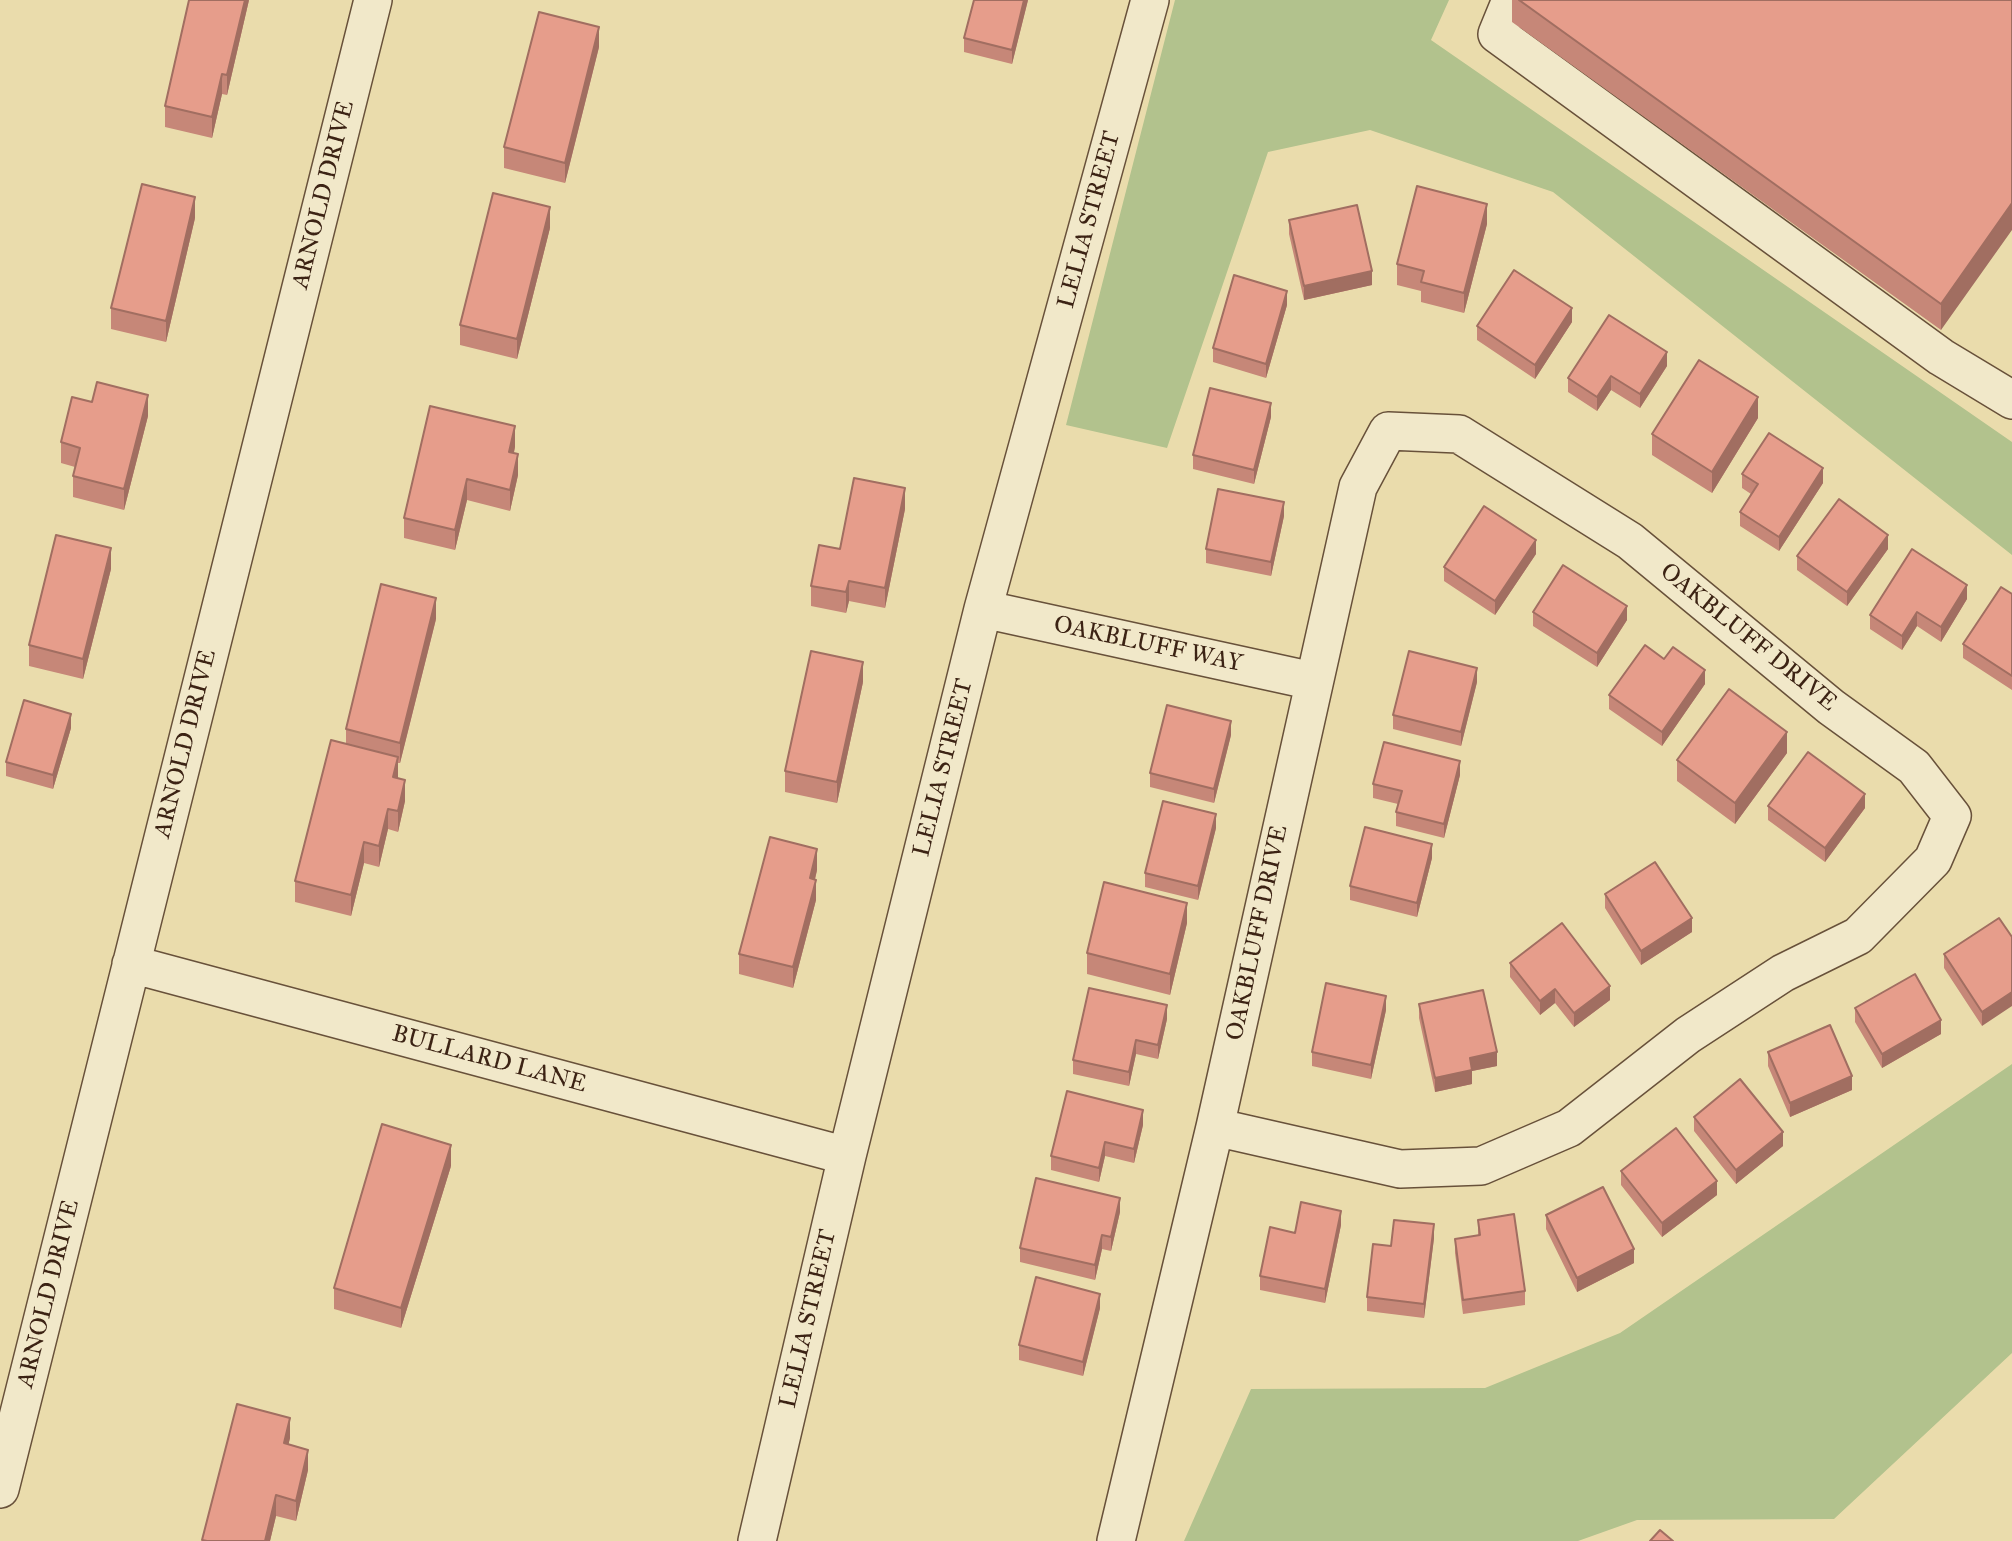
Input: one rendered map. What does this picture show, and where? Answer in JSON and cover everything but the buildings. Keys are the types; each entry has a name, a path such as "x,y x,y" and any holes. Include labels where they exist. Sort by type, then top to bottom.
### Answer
{"street":[{"name":"ARNOLD DRIVE","path":"0,1489 373,0"},
{"name":"LELIA STREET","path":"757,1541 847,1156 984,610 1150,0"},
{"path":"1511,0 1497,34 1941,357 2012,400"},
{"name":"OAKBLUFF DRIVE","path":"1116,1541 1215,1126 1358,487 1388,431 1459,434 1630,541 1830,707 1914,767 1952,816 1933,860 1858,936 1783,973 1709,1021 1569,1128 1481,1166 1400,1169 1215,1126"},
{"name":"OAKBLUFF WAY","path":"984,610 1313,681"},
{"name":"BULLARD LANE","path":"131,964 847,1156"}],"green space":[{"path":"1175,0 1449,0 1431,40 2012,442 2012,555 1553,192 1370,130 1268,152 1167,448 1066,425"},
{"path":"2012,1064 2012,1353 1834,1519 1637,1520 1578,1541 1184,1541 1251,1389 1485,1388 1620,1333"}]}
